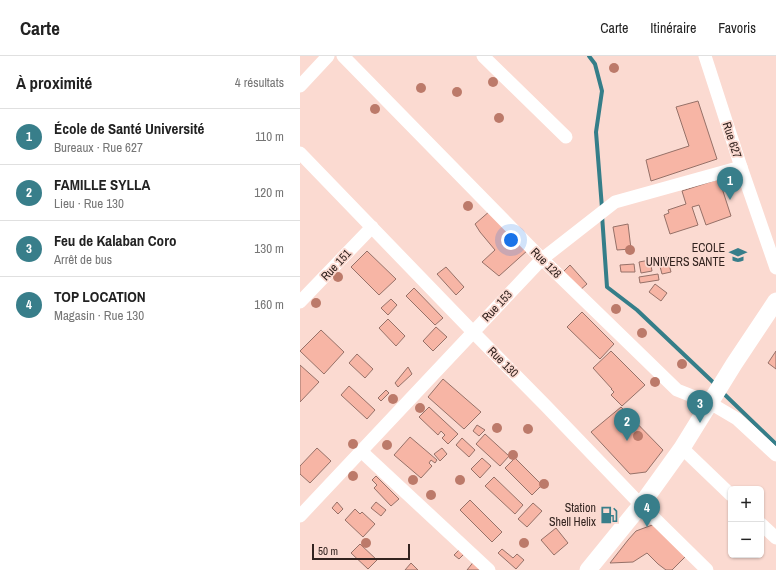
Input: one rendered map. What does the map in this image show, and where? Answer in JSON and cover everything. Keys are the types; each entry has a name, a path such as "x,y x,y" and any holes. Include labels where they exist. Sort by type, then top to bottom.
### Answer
{"main road":[{"path":"588,570 641,505 682,448 734,364 776,301"}],"street":[{"path":"300,86 328,56"},
{"name":"Rue 128","path":"343,56 542,259 678,390 714,397 776,455"},
{"path":"482,56 566,137"},
{"path":"707,61 717,56"},
{"name":"Rue 627","path":"707,61 741,167 776,268"},
{"name":"Rue 130","path":"300,153 473,332 545,404 641,505 707,570"},
{"name":"Rue 153","path":"300,516 542,259 615,202 741,167"},
{"name":"Rue 151","path":"300,302 372,227"},
{"path":"682,448 728,492"},
{"path":"361,451 489,570"},
{"path":"764,527 776,538"}],"building":[{"path":"698,101 717,159 651,181 646,160 689,146 676,107"},
{"path":"719,179 731,216 706,225 699,205 692,207 698,225 670,234 664,215 669,213 668,210 686,204 682,191"},
{"path":"491,210 528,250 499,276 482,262 495,250 475,224"},
{"path":"628,224 631,249 617,250 613,227"},
{"path":"367,251 396,279 379,295 351,267"},
{"path":"667,257 671,272 662,274 658,259"},
{"path":"650,260 652,271 641,273 639,262"},
{"path":"634,264 635,272 621,272 620,265"},
{"path":"570,265 587,284 579,291 562,273"},
{"path":"446,267 464,287 456,295 437,274"},
{"path":"658,274 659,280 640,283 639,277"},
{"path":"655,284 667,293 661,301 649,292"},
{"path":"414,288 443,318 435,325 406,296"},
{"path":"391,299 397,305 388,315 381,308"},
{"path":"582,312 614,344 600,359 567,327"},
{"path":"388,319 405,336 396,346 379,328"},
{"path":"436,327 447,337 433,351 423,341"},
{"path":"321,330 344,352 324,374 300,351"},
{"path":"611,351 645,385 622,406 611,395 614,392 612,389 593,368"},
{"path":"776,351 776,369 768,363"},
{"path":"357,354 373,369 365,378 349,363"},
{"path":"300,365 319,382 300,402"},
{"path":"408,367 412,374 398,387 395,383"},
{"path":"443,379 481,412 464,429 428,397"},
{"path":"349,386 375,410 367,419 341,395"},
{"path":"386,390 389,393 381,401 378,398"},
{"path":"429,407 458,434 448,444 442,438 445,435 441,431 438,435 419,417"},
{"path":"621,407 663,450 646,472 630,474 591,432"},
{"path":"477,425 485,430 479,436 473,431"},
{"path":"485,434 509,456 500,466 476,444"},
{"path":"410,437 437,460 435,463 431,460 429,463 432,466 421,478 394,455"},
{"path":"462,438 475,450 469,457 456,445"},
{"path":"317,448 331,461 310,483 300,474 300,466"},
{"path":"442,448 447,454 440,461 434,454"},
{"path":"482,458 491,466 480,478 471,469"},
{"path":"515,458 542,485 532,495 505,468"},
{"path":"376,476 399,499 391,506 374,488 377,485 372,480"},
{"path":"494,477 523,505 515,514 485,486"},
{"path":"470,500 502,532 492,542 460,510"},
{"path":"337,502 343,509 338,514 332,508"},
{"path":"376,502 386,510 381,516 371,508"},
{"path":"533,503 542,511 527,527 518,519"},
{"path":"355,509 360,514 362,512 375,524 363,537 345,520"},
{"path":"655,524 688,554 672,570 666,570 647,553 633,562 610,563 636,531"},
{"path":"556,528 568,543 554,555 541,540"},
{"path":"360,544 377,560 368,569 351,553"},
{"path":"502,549 513,558 517,554 524,560 516,569 498,553"},
{"path":"459,550 464,554 459,559 454,555"},
{"path":"475,560 486,570 467,570"},
{"path":"411,563 418,570 405,570"}],"waterway":[{"path":"589,56 595,64 602,91 596,132 602,208"},
{"path":"602,215 607,287 637,310 716,385"},
{"path":"722,392 776,444"}],"place":[{"name":"École de Santé Université","path":"730,200"},
{"name":"ECOLE UNIVERS SANTE","path":"738,255"},
{"name":"Feu de Kalaban Coro","path":"700,423"},
{"name":"FAMILLE SYLLA","path":"627,441"},
{"name":"Station Shell Helix","path":"609,515"},
{"name":"TOP LOCATION","path":"647,527"}]}
